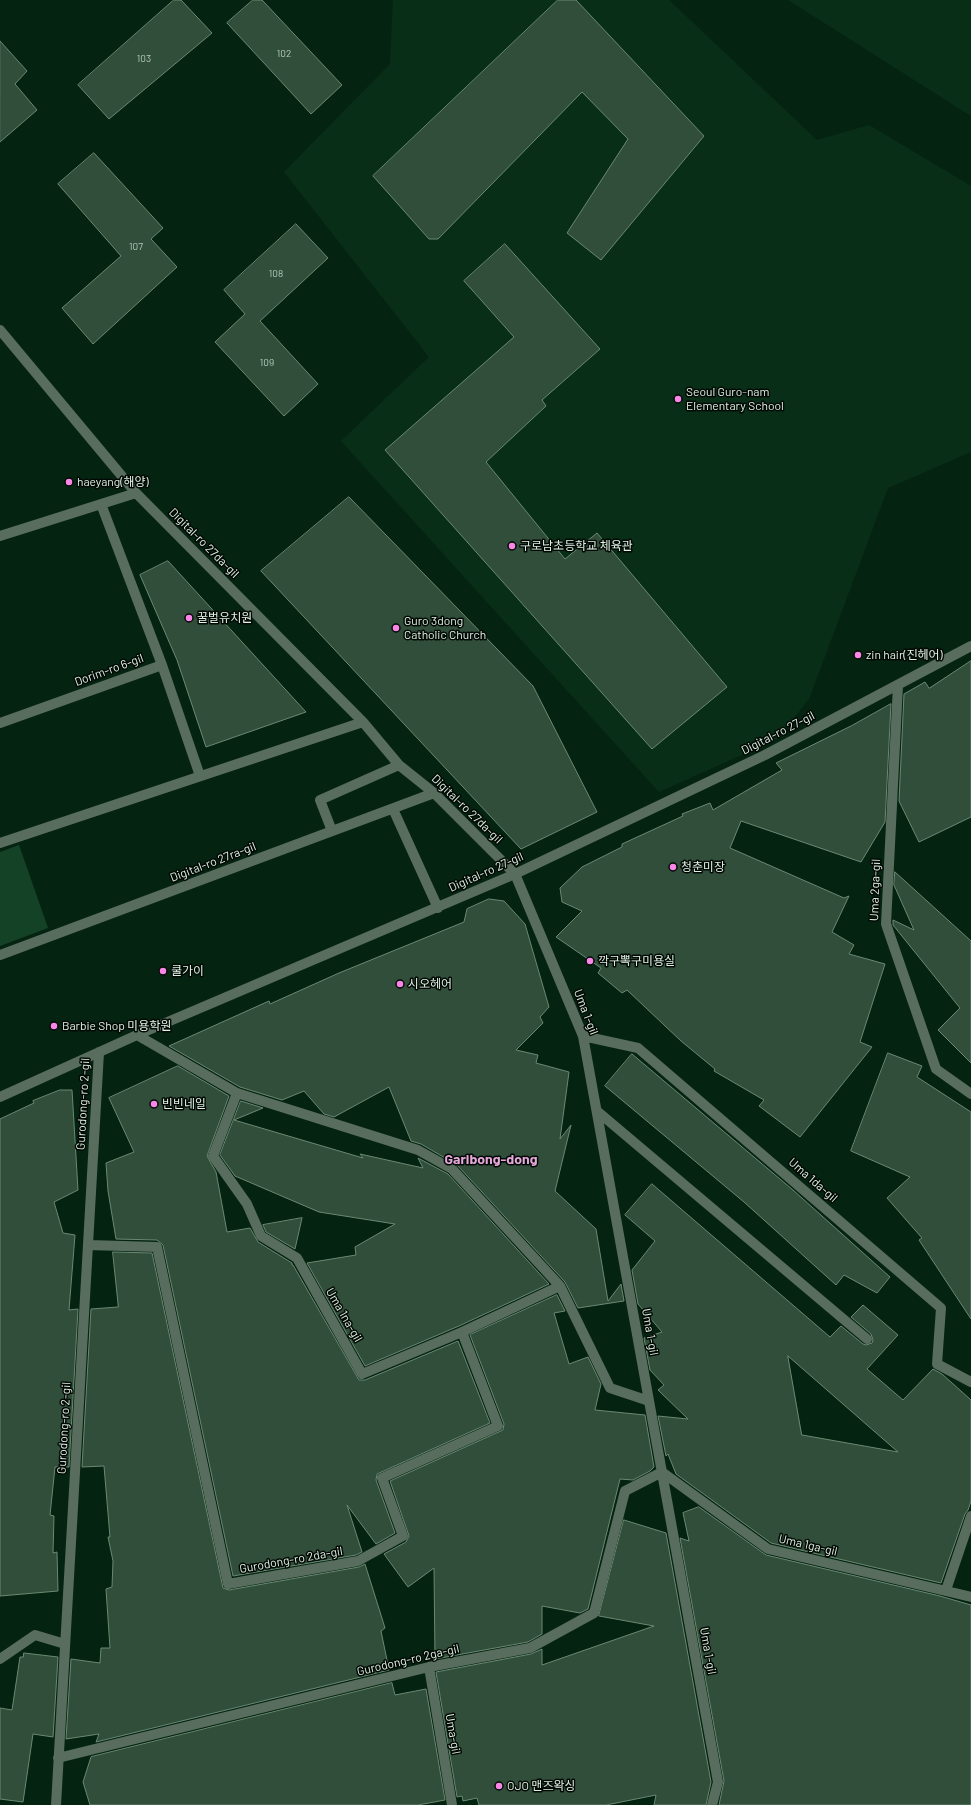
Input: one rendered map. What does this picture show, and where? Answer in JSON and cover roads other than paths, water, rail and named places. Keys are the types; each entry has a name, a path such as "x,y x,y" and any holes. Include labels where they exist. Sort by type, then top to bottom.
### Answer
{"street":[{"name":"Digital-ro 27da-gil","path":"0,330 136,493 363,722 399,765 434,793 515,874"},
{"path":"0,536 136,493"},
{"path":"101,504 162,665"},
{"name":"Digital-ro 27-gil","path":"0,1097 137,1034 438,908 515,874 765,754 971,646"},
{"name":"Dorim-ro 6-gil","path":"0,723 162,665 200,776"},
{"name":"Uma 2ga-gil","path":"898,685 886,924 936,1069 971,1094"},
{"path":"0,843 363,722"},
{"path":"332,832 320,800 399,765"},
{"name":"Digital-ro 27ra-gil","path":"0,955 434,793"},
{"path":"393,809 438,908"},
{"name":"Uma 1-gil","path":"515,874 583,1036 718,1782 712,1805"},
{"path":"137,1034 237,1093 418,1150 452,1169 560,1286 610,1388 649,1401"},
{"name":"Uma 1da-gil","path":"583,1036 638,1048 941,1308 937,1364 971,1382"},
{"name":"Gurodong-ro 2-gil","path":"56,1805 100,1052"},
{"name":"Uma 1na-gil","path":"237,1093 213,1156 247,1204 261,1236 297,1258 362,1374 462,1332 560,1286"},
{"path":"597,1111 867,1339"},
{"name":"Gurodong-ro 2da-gil","path":"88,1245 157,1247 228,1584 358,1561 403,1536 382,1478 498,1426 462,1332"},
{"name":"Uma 1ga-gil","path":"662,1472 768,1548 971,1597"},
{"name":"Gurodong-ro 2ga-gil","path":"58,1758 429,1667 530,1648 594,1613 625,1491 662,1472"},
{"path":"946,1590 971,1516"},
{"path":"0,1659 35,1635 65,1644"},
{"name":"Uma-gil","path":"429,1667 452,1805"}],"place":[{"name":"Seoul Guro-nam Elementary School","path":"678,399"},
{"name":"haeyang(해양)","path":"69,482"},
{"name":"구로남초등학교 체육관","path":"512,546"},
{"name":"꿀벌유치원","path":"189,618"},
{"name":"Guro 3dong Catholic Church","path":"396,628"},
{"name":"zin hair(진헤어)","path":"858,655"},
{"name":"청춘미장","path":"673,867"},
{"name":"깍구뽁구미용실","path":"590,961"},
{"name":"쿨가이","path":"163,971"},
{"name":"시오헤어","path":"400,984"},
{"name":"Barbie Shop 미용학원","path":"54,1026"},
{"name":"빈빈네일","path":"154,1104"},
{"name":"OJO 맨즈왁싱","path":"499,1786"}],"district":[{"name":"Garibong-dong","path":"491,1159"}]}
